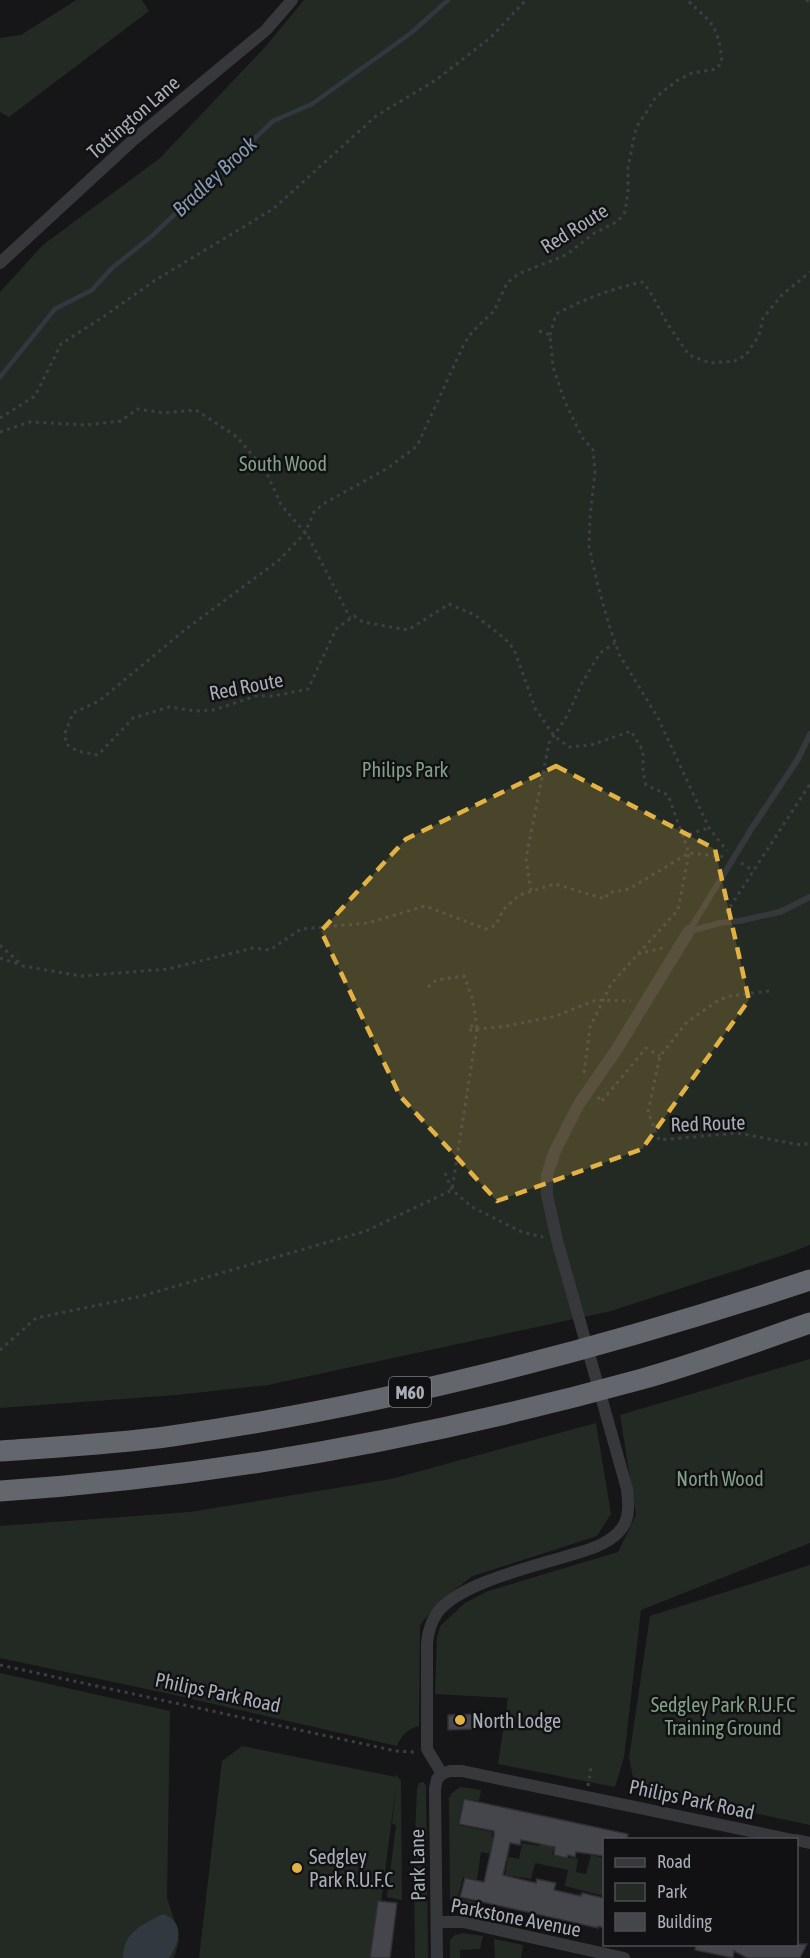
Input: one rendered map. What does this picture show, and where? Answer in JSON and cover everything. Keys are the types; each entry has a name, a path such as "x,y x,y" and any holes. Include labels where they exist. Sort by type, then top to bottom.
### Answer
{"highway":[{"name":"M60","path":"0,1451 170,1437 323,1411 538,1362 646,1332 810,1280"},
{"name":"M60","path":"0,1491 174,1476 317,1453 482,1420 644,1378 810,1323"}],"street":[{"name":"Tottington Lane","path":"0,263 131,142 266,30 292,0"},
{"path":"442,1774 428,1753 426,1726 427,1643 430,1626 437,1612 448,1600 481,1583 596,1547 612,1537 625,1523 629,1508 627,1489 557,1240 547,1196 547,1174 555,1151 579,1104 689,931"},
{"name":"Philips Park Road","path":"442,1774 462,1771 785,1838"},
{"name":"Park Lane","path":"437,1958 435,1789 437,1779 442,1774"},
{"name":"Parkstone Avenue","path":"437,1922 463,1922 581,1953 624,1958"}],"lane":[{"path":"689,931 752,828 798,759 810,734"},
{"path":"689,931 780,912 810,897"}],"path":[{"path":"0,418 35,396 61,344 154,281 273,209 376,116 436,80 490,38 526,0"},
{"name":"Red Route","path":"350,618 336,629 308,689 274,696 256,696 214,710 195,711 169,707 133,718 98,755 77,752 66,744 64,733 73,713 99,701 186,629 278,561 305,533 314,512 323,504 388,468 417,446 464,344 472,332 494,311 507,283 518,274 566,255 592,234 618,220 625,212 628,167 636,128 656,97 692,73 716,69 722,62 720,44 714,25 687,0"},
{"path":"806,0 810,2"},
{"path":"0,957 22,966 81,976 168,969 253,948 270,950 302,929 368,923 425,906 486,929 496,925 503,910 519,895 531,891 555,884 605,899 608,893 629,889 689,853 732,857 709,828 658,718 619,654 615,643 589,546 595,472 593,450 582,437 565,402 553,367 550,335 556,314 583,299 642,282 689,355 710,363 735,361 746,355 759,335 763,318 782,295 810,272"},
{"path":"539,331 550,335"},
{"path":"0,432 30,422 87,425 121,420 136,409 164,413 196,410 237,436 266,471 281,505 305,533 350,618 354,616 363,622 408,630 449,604 475,615 514,649 535,708 554,734 569,747 591,745 631,731 643,750 646,785 668,795 689,853 678,910 611,984 590,1027 584,1075 601,1102 646,1048 660,1056"},
{"path":"531,891 526,858 549,743 567,716 582,683 600,653 615,643"},
{"path":"720,923 810,784"},
{"path":"681,836 709,828"},
{"path":"747,867 754,871"},
{"path":"638,954 680,944"},
{"path":"0,945 22,966"},
{"path":"428,987 436,980 464,976 473,1000 477,1029 452,1190"},
{"name":"Red Route","path":"770,991 730,996 719,1000 687,1022 660,1056 648,1112 659,1140 737,1133 801,1144 810,1143"},
{"path":"468,1028 507,1026 556,1016 596,1000 645,1001"},
{"path":"445,1173 452,1190 472,1207 522,1232 557,1240"},
{"path":"0,1350 36,1318 142,1296 366,1231 452,1190"},
{"name":"Philips Park Road","path":"0,1665 396,1751 428,1753"}],"highlighted area":[{"path":"556,766 715,849 749,1000 642,1149 497,1201 400,1096 321,931 406,839"}],"green space":[{"path":"76,0 142,0 149,11 9,117 0,112 0,38 21,35"},
{"name":"Philips Park","path":"304,0 810,0 810,1245 611,1311 268,1385 176,1395 0,1408 0,292 43,245 160,158 267,45"},
{"name":"North Wood","path":"810,1359 810,1543 641,1610 624,1757 615,1787 498,1764 508,1698 435,1694 437,1637 441,1625 465,1603 488,1591 618,1552 636,1515 620,1415"},
{"path":"596,1423 611,1514 597,1536 473,1576 442,1599 420,1625 419,1726 405,1733 397,1746 0,1658 0,1526 190,1512 391,1479"},
{"name":"Sedgley Park R.U.F.C Training Ground","path":"810,1565 810,1825 635,1788 629,1758 650,1616"},
{"path":"0,1673 170,1711 167,1898 178,1931 179,1941 174,1958 0,1958"},
{"name":"Sedgley Park R.U.F.C","path":"242,1746 396,1777 395,1773 401,1781 402,1900 387,1897 396,1825 392,1824 397,1778 374,1958 199,1958 222,1761"},
{"path":"423,1782 426,1785 428,1958 415,1958 414,1861 417,1789 419,1783"},
{"path":"460,1787 481,1790 479,1801 463,1798 458,1825 492,1832 492,1837 511,1841 508,1857 481,1852 477,1879 463,1877 458,1898 475,1902 477,1914 455,1908 450,1899 449,1798"},
{"path":"541,1841 555,1844 552,1855 578,1859 576,1872 586,1874 591,1855 603,1858 603,1896 565,1886 568,1870 535,1863 531,1879 505,1875 508,1857 519,1859 522,1843 539,1846"},
{"path":"463,1933 483,1936 480,1949 460,1950 460,1958 450,1958 450,1940 455,1935"},
{"path":"494,1939 523,1945 521,1958 495,1958"}],"shaded area":[{"path":"163,1914 175,1922 178,1933 176,1946 169,1958 123,1958 130,1935 142,1925"}],"building":[{"name":"North Lodge","path":"476,1714 477,1729 448,1730 448,1715"},
{"path":"464,1799 628,1834 627,1838 603,1838 603,1856 576,1852 575,1857 568,1855 567,1858 554,1855 555,1847 521,1840 520,1845 510,1843 503,1875 536,1883 537,1879 556,1883 554,1890 603,1898 603,1928 460,1897 465,1878 484,1882 494,1831 459,1824"},
{"path":"378,1901 397,1903 390,1958 370,1958"},
{"path":"798,1944 807,1944 800,1958 747,1958 734,1951 733,1958 695,1950 696,1946 798,1946"}],"waterway":[{"name":"Bradley Brook","path":"0,377 55,309 92,290 112,268 153,235 273,121 312,104 411,33 448,0"}],"place":[{"name":"North Lodge","path":"460,1720"},
{"name":"Sedgley Park R.U.F.C","path":"297,1868"}],"park label":[{"name":"South Wood","path":"283,463"}]}
